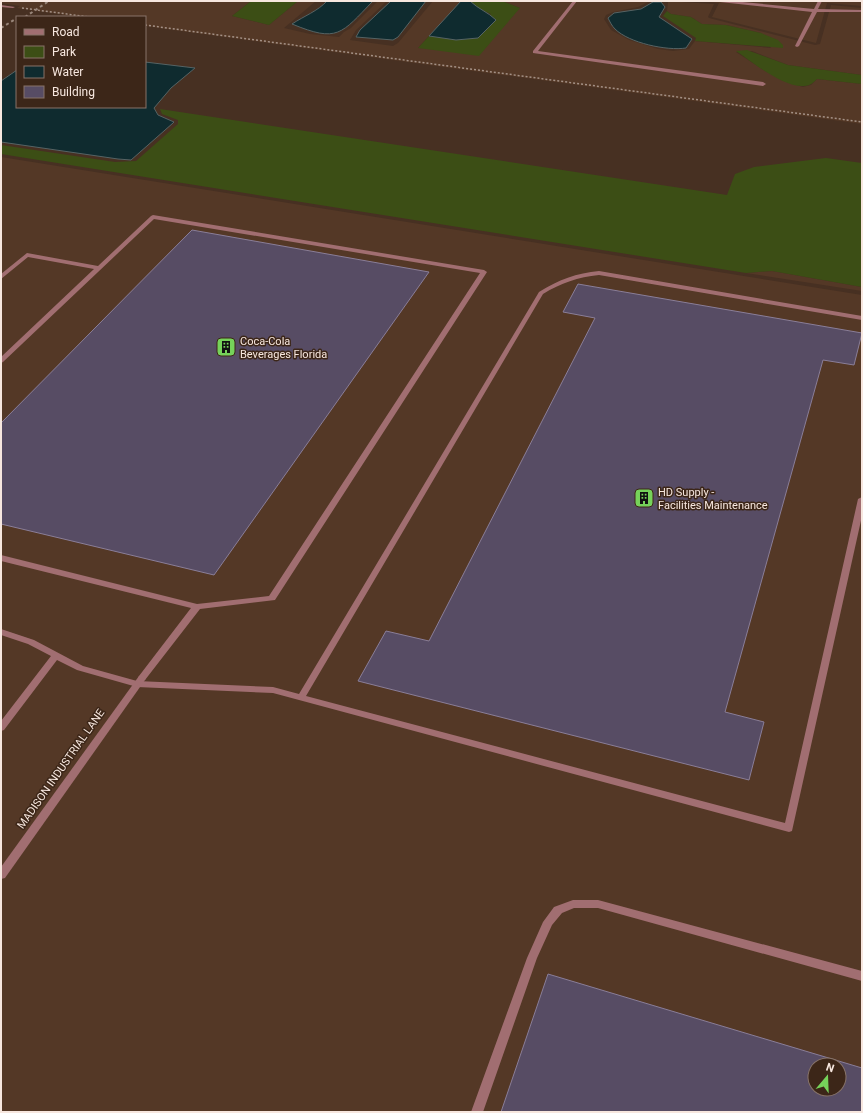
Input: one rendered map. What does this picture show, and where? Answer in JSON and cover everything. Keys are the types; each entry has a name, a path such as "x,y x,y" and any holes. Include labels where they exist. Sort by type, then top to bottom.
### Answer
{"street":[{"path":"575,1 535,52 763,84"},
{"path":"720,1 816,10 862,11"},
{"path":"797,46 820,1"},
{"path":"1,6 13,7"},
{"path":"1,361 153,217 484,272 272,598 197,607 1,558"},
{"path":"1,277 27,255 99,268"},
{"path":"301,697 541,293 561,281 577,275 598,273 862,318"},
{"path":"1,632 31,642 80,668 140,681 273,690 789,828 862,499"},
{"name":"MADISON INDUSTRIAL LANE","path":"1,875 140,681 197,607"},
{"path":"1,728 56,654"},
{"path":"477,1112 532,958 548,922 558,910 573,904 598,904 862,976"}],"path":[{"path":"13,7 81,16"},
{"path":"146,25 862,122"}],"shaded area":[{"path":"1,1 251,1 232,16 269,25 298,1 316,1 284,28 310,34 339,37 351,28 378,1 387,1 356,30 350,40 393,46 398,43 433,1 461,1 418,48 520,8 502,1 650,1 638,7 613,12 606,15 604,19 611,30 629,40 658,49 673,51 689,49 695,41 771,48 761,33 726,25 702,24 691,17 671,14 667,11 668,2 666,1 714,4 708,17 709,18 815,45 820,44 831,5 862,8 862,75 788,65 752,51 736,52 765,71 787,82 803,87 811,85 817,79 862,84 862,124 146,26 146,16 73,16 17,8 20,6 1,3"},
{"path":"700,1 862,1 862,6 827,3 816,43 712,17 719,3"},
{"path":"1,157 862,295 862,1112 1,1112"},
{"path":"772,271 862,287 862,291 746,273"}],"green space":[{"path":"251,1 298,1 269,25 232,16"},
{"path":"470,1 502,1 520,8 479,56 418,48 429,36 456,40 491,14 477,8"},
{"path":"667,11 671,14 691,17 702,24 726,25 761,33 778,40 783,45 783,48 695,41 696,38 663,16"},
{"path":"747,50 788,65 862,75 862,84 817,79 806,86 796,86 778,79 736,51"},
{"path":"160,109 727,195 735,174 754,167 826,158 862,163 862,287 772,271 746,273 1,154 1,145 115,162 136,161 178,124 178,120 162,114"}],"water":[{"path":"327,1 373,1 353,21 338,32 329,34 320,33 292,24 315,11"},
{"path":"391,1 426,1 398,37 393,40 356,37 360,30"},
{"path":"461,1 470,1 496,20 478,38 456,40 429,36"},
{"path":"653,2 661,2 665,7 659,17 692,39 686,48 678,49 659,47 639,42 621,34 614,28 608,18 614,13 641,9"},
{"path":"146,62 195,68 171,88 154,108 158,115 174,122 131,160 1,142 1,81 16,71 16,108 146,108"}],"building":[{"name":"Coca-Cola Beverages Florida","path":"192,230 429,272 214,575 1,524 1,423"},
{"name":"HD Supply - Facilities Maintenance","path":"578,284 862,333 854,365 823,360 725,712 764,722 749,780 358,681 386,631 429,641 595,318 563,312"},
{"path":"548,974 825,1057 807,1057 807,1097 847,1097 847,1064 862,1068 862,1112 501,1112"}],"railway":[{"path":"26,16 49,1"},
{"path":"1,28 16,19"}],"place":[{"name":"Coca-Cola Beverages Florida","path":"226,347"},
{"name":"HD Supply - Facilities Maintenance","path":"644,498"}]}
